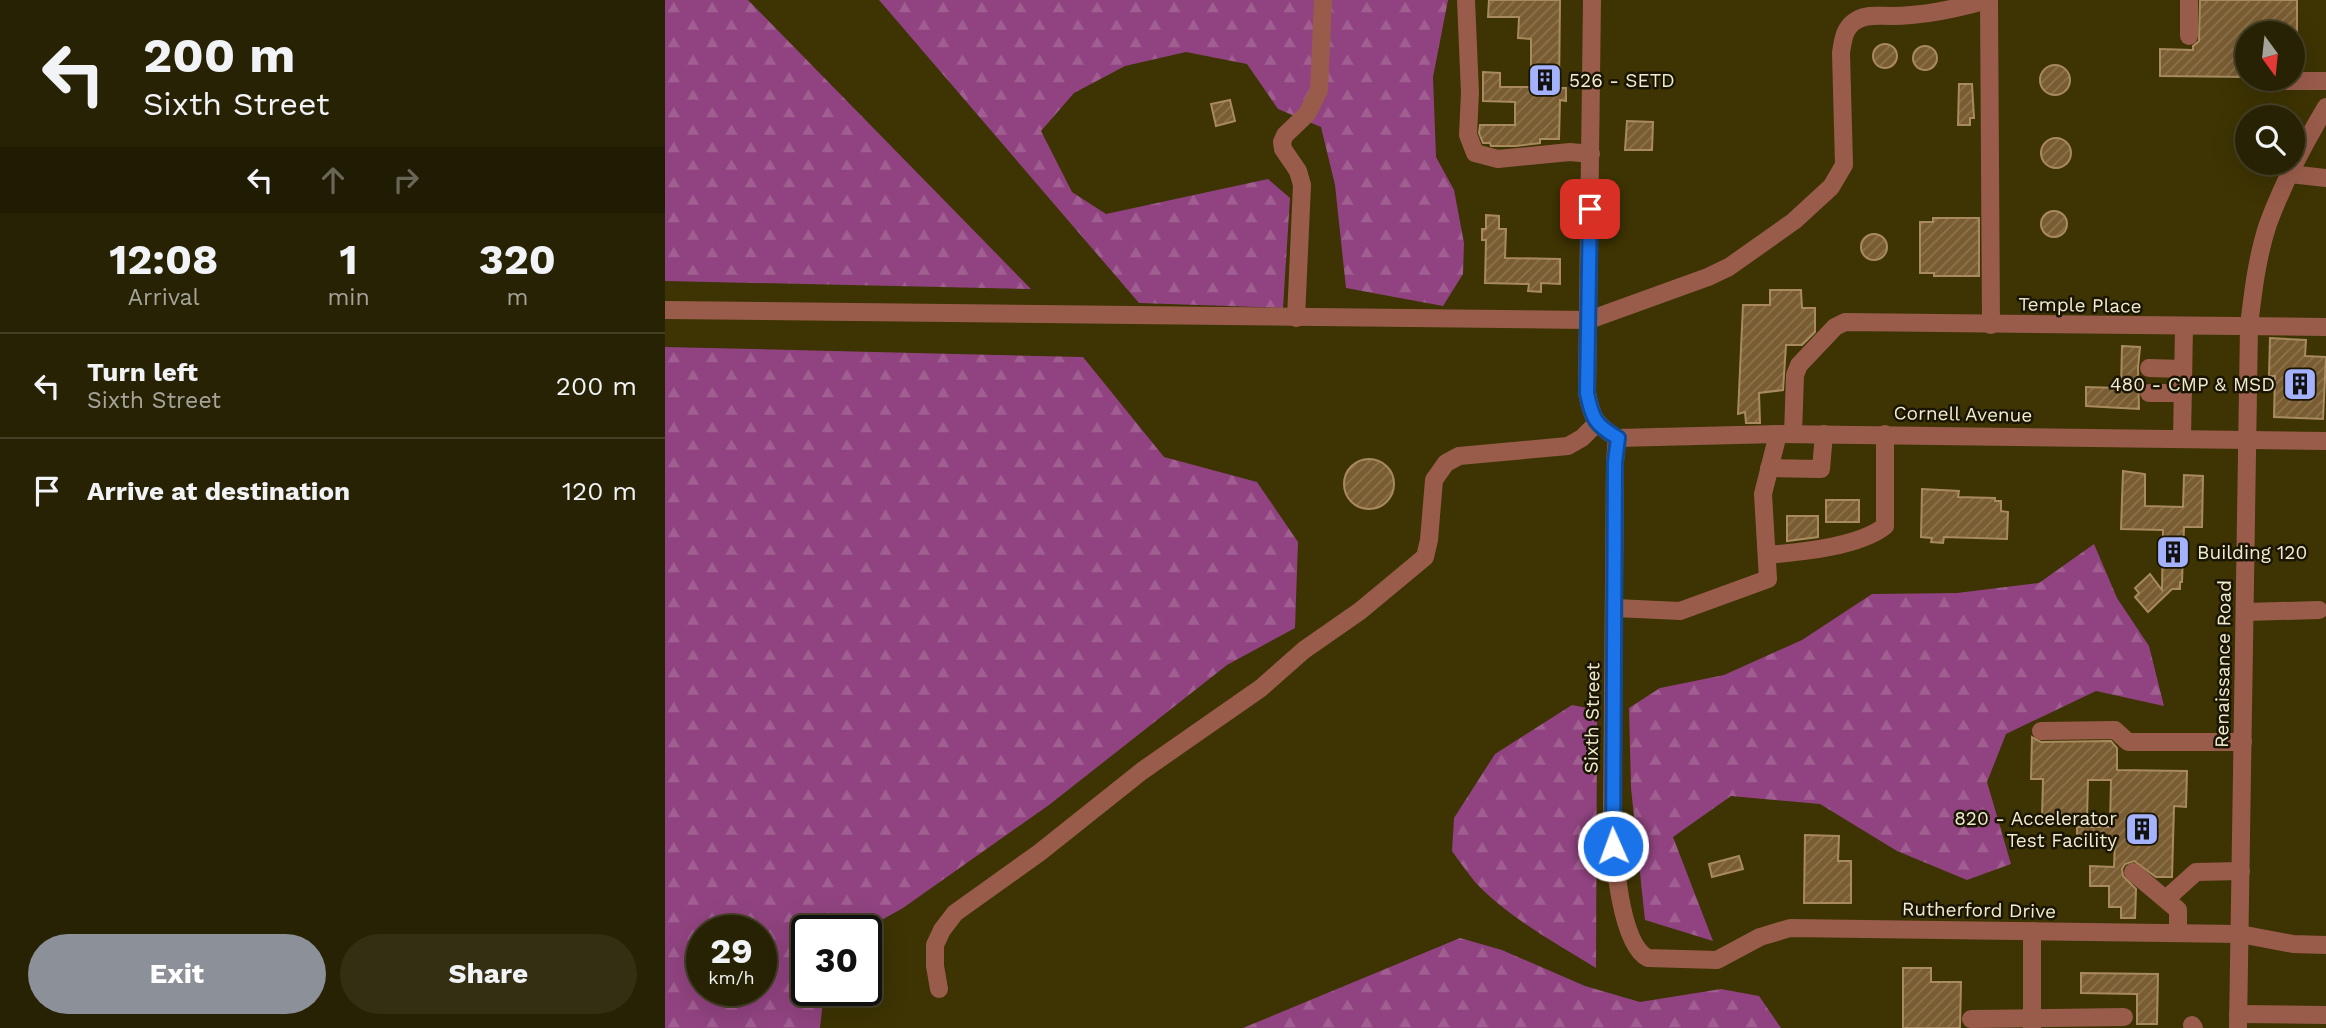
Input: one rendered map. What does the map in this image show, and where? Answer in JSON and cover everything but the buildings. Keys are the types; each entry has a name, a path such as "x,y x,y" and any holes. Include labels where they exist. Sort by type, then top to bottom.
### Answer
{"street":[{"path":"1296,318 1302,185 1299,171 1283,149 1282,142 1285,135 1307,114 1319,90 1324,0"},
{"path":"1466,0 1470,93 1468,135 1475,153 1498,159 1570,152 1591,154"},
{"path":"1592,0 1587,393 1592,416 1599,426 1618,438"},
{"path":"665,310 1589,320 1729,267 1794,221 1831,187 1840,176 1844,165 1840,53 1848,27 1867,16 1916,16 1988,0 1990,325"},
{"path":"2189,0 2189,36"},
{"path":"2305,81 2326,81"},
{"name":"Renaissance Road","path":"2305,146 2326,107"},
{"name":"Renaissance Road","path":"2238,1021 2249,326 2254,280 2268,225 2290,175"},
{"path":"2299,175 2326,178"},
{"name":"Temple Place","path":"1786,434 1795,375 1802,360 1816,349 1835,327 1850,322 2326,327"},
{"path":"2182,439 2184,327"},
{"path":"2149,368 2183,369"},
{"path":"2149,393 2183,393"},
{"path":"939,989 935,945 955,913 1039,853 1142,771 1261,688 1304,650 1360,611 1425,556 1434,480 1446,463 1459,456 1568,446 1599,426"},
{"path":"1615,608 1681,611 1768,579 1763,494 1769,468 1786,434"},
{"path":"1769,468 1821,469 1824,434"},
{"path":"1767,555 1831,547 1874,535 1885,526 1885,434"},
{"name":"Cornell Avenue","path":"1618,438 1885,434 2326,441"},
{"name":"Sixth Street","path":"1618,438 1615,462 1612,825 1614,866 1625,918 1640,952"},
{"path":"2245,612 2319,610"},
{"path":"2041,731 2115,730 2128,742 2243,742"},
{"path":"2133,872 2178,910 2178,933"},
{"path":"2166,900 2196,872 2241,872"},
{"name":"Rutherford Drive","path":"1640,952 1648,958 1717,960 1760,937 1790,928 2240,934 2293,944 2326,945"},
{"path":"2032,931 2032,1023"},
{"path":"2238,1021 2326,1015"},
{"path":"1971,1019 2032,1023 2124,1017"}],"shaded area":[{"path":"665,0 2326,0 2326,1028 665,1028"}],"green space":[{"path":"665,0 748,0 1031,289 665,281"},
{"path":"879,0 1448,0 1433,77 1436,157 1454,190 1464,243 1463,274 1443,306 1346,288 1335,185 1321,127 1278,109 1247,64 1186,52 1125,66 1074,93 1041,131 1072,192 1106,214 1268,179 1290,198 1283,308 1139,303"},
{"path":"665,347 1083,357 1164,457 1257,482 1298,542 1295,628 1227,665 1049,805 903,908 882,920 882,915 791,915 791,1006 822,1006 820,1028 665,1028"},
{"path":"2094,544 2117,598 2149,646 2164,706 2096,691 2006,734 1987,782 2011,864 1967,880 1897,851 1820,804 1731,796 1673,837 1713,941 1645,920 1631,788 1629,708 1660,688 1724,675 1802,640 1872,594 1957,593 2039,583"},
{"path":"1572,705 1597,710 1596,968 1502,907 1475,882 1452,851 1454,818 1495,754"},
{"path":"1460,938 1502,950 1585,986 1640,1002 1721,989 1759,996 1781,1028 1243,1028"}],"place":[{"name":"526 - SETD","path":"1545,80"},
{"name":"480 - CMP & MSD","path":"2300,384"},
{"name":"Building 120","path":"2173,552"},
{"name":"820 - Accelerator Test Facility","path":"2142,829"}],"route":[{"path":"1590,209 1587,393 1592,416 1601,428 1618,438 1615,462 1613,846"}]}
